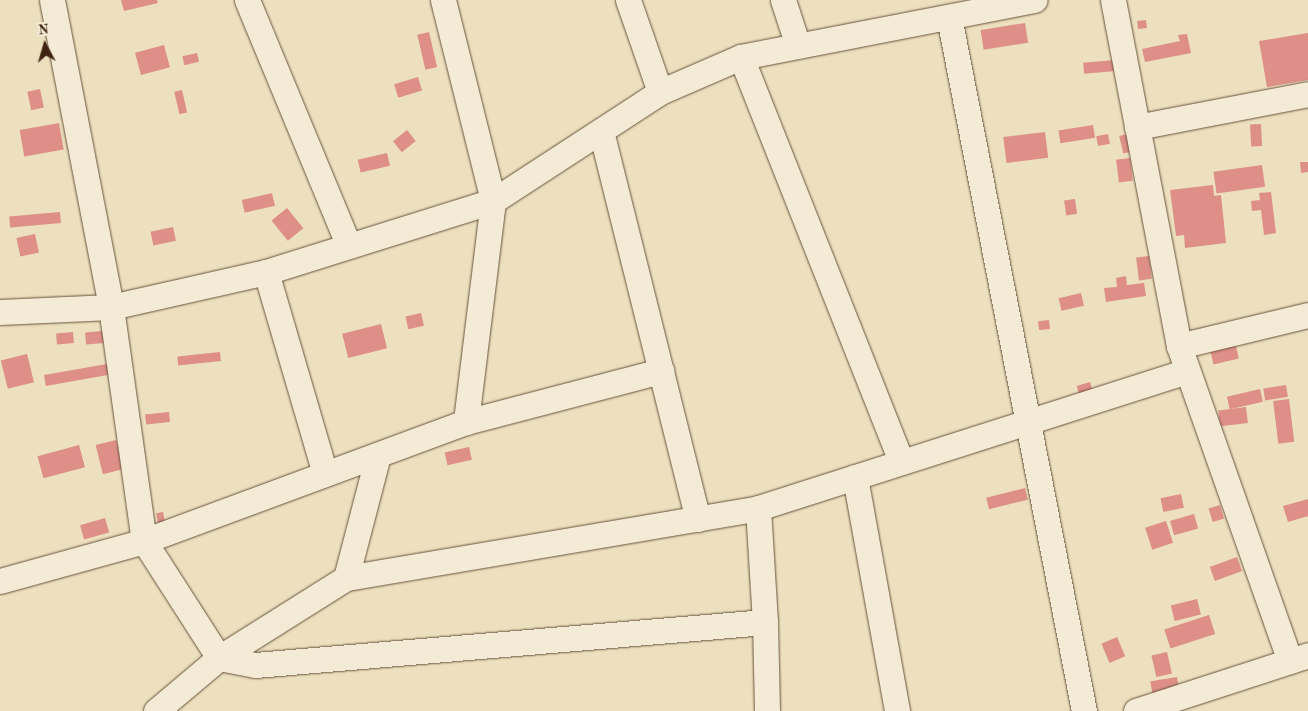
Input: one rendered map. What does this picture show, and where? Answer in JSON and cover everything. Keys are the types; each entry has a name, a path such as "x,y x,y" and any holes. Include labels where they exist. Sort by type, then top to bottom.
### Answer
{"street":[{"path":"52,0 111,307 144,541 219,658 255,665 765,622"},
{"path":"247,0 349,246"},
{"path":"443,0 493,201 466,422"},
{"path":"628,0 660,92"},
{"path":"783,0 798,46"},
{"path":"0,312 111,307 266,272 493,201 660,92 741,57 949,17 987,5 1035,0"},
{"path":"1113,0 1179,346 1186,371 1299,658 1136,711"},
{"path":"949,17 1084,711"},
{"path":"741,57 901,462"},
{"path":"1137,128 1308,94"},
{"path":"601,131 698,519"},
{"path":"266,272 325,474"},
{"path":"1179,346 1308,315"},
{"path":"0,581 144,541 466,422 661,371"},
{"path":"156,711 219,658 346,578 758,508 1186,371"},
{"path":"346,578 378,455"},
{"path":"855,477 897,711"},
{"path":"758,508 765,622 767,711"}],"building":[{"path":"121,0 157,0 158,3 124,11"},
{"path":"1146,20 1147,28 1138,29 1137,21"},
{"path":"1025,23 1028,43 984,50 981,30"},
{"path":"429,32 437,67 425,70 417,35"},
{"path":"1308,33 1308,80 1267,87 1259,41"},
{"path":"1187,34 1191,53 1145,62 1142,49 1180,41 1178,35"},
{"path":"164,45 170,67 141,75 135,53"},
{"path":"197,53 199,62 184,65 182,56"},
{"path":"1115,60 1116,71 1084,74 1083,63"},
{"path":"418,77 422,90 398,98 394,84"},
{"path":"40,89 44,108 31,110 27,92"},
{"path":"182,90 187,112 179,114 174,92"},
{"path":"59,123 64,150 24,157 20,130"},
{"path":"1261,124 1262,146 1251,147 1250,125"},
{"path":"1093,125 1095,138 1060,143 1058,130"},
{"path":"407,130 416,141 402,152 393,141"},
{"path":"1045,132 1048,158 1006,163 1003,137"},
{"path":"1108,134 1110,144 1098,146 1096,136"},
{"path":"1128,134 1132,152 1123,154 1119,136"},
{"path":"387,153 390,166 361,172 358,160"},
{"path":"1130,158 1133,181 1119,183 1116,160"},
{"path":"1300,162 1308,162 1308,172 1301,173"},
{"path":"1262,165 1265,187 1217,194 1213,172"},
{"path":"1213,185 1214,196 1221,195 1226,243 1185,248 1184,235 1176,236 1170,190"},
{"path":"1271,192 1276,233 1264,235 1261,210 1252,211 1251,201 1260,200 1259,193"},
{"path":"272,193 275,206 245,213 242,200"},
{"path":"1075,199 1077,214 1066,215 1064,201"},
{"path":"287,208 303,228 288,241 271,221"},
{"path":"60,212 61,223 10,227 9,216"},
{"path":"173,227 176,241 153,245 151,232"},
{"path":"35,234 39,253 20,257 16,238"},
{"path":"1149,256 1152,279 1139,280 1136,258"},
{"path":"1126,276 1127,285 1144,283 1146,296 1106,302 1104,288 1117,287 1116,278"},
{"path":"1081,293 1084,306 1062,311 1059,298"},
{"path":"421,313 424,326 408,329 405,317"},
{"path":"1049,320 1050,329 1039,330 1038,321"},
{"path":"381,324 387,348 348,358 342,334"},
{"path":"103,331 104,343 86,345 85,333"},
{"path":"73,332 74,343 57,344 56,333"},
{"path":"1235,342 1239,359 1213,364 1210,348"},
{"path":"220,352 221,361 178,365 177,356"},
{"path":"27,354 34,382 8,389 1,361"},
{"path":"107,364 109,375 46,386 44,375"},
{"path":"1090,382 1094,395 1081,399 1077,386"},
{"path":"1286,385 1288,397 1265,400 1263,389"},
{"path":"1260,389 1263,402 1230,409 1227,397"},
{"path":"1289,399 1294,442 1278,444 1273,401"},
{"path":"1246,407 1248,423 1220,426 1218,410"},
{"path":"169,412 170,422 146,424 145,415"},
{"path":"116,440 123,469 103,474 96,445"},
{"path":"79,445 85,467 43,478 37,456"},
{"path":"469,447 472,460 448,465 445,453"},
{"path":"1025,488 1028,500 989,509 986,498"},
{"path":"1181,494 1184,508 1163,512 1160,498"},
{"path":"1308,499 1308,516 1288,522 1283,506"},
{"path":"1220,505 1224,518 1213,522 1209,509"},
{"path":"163,512 165,522 158,523 156,513"},
{"path":"1194,514 1198,528 1174,535 1170,521"},
{"path":"105,518 109,532 84,540 80,525"},
{"path":"1166,521 1173,543 1152,550 1145,528"},
{"path":"1237,557 1242,571 1215,581 1210,567"},
{"path":"1197,599 1201,615 1175,621 1171,606"},
{"path":"1209,615 1215,634 1170,649 1164,630"},
{"path":"1117,637 1125,656 1110,663 1101,644"},
{"path":"1167,652 1172,673 1156,677 1151,656"},
{"path":"1177,677 1179,689 1152,693 1150,681"}]}
